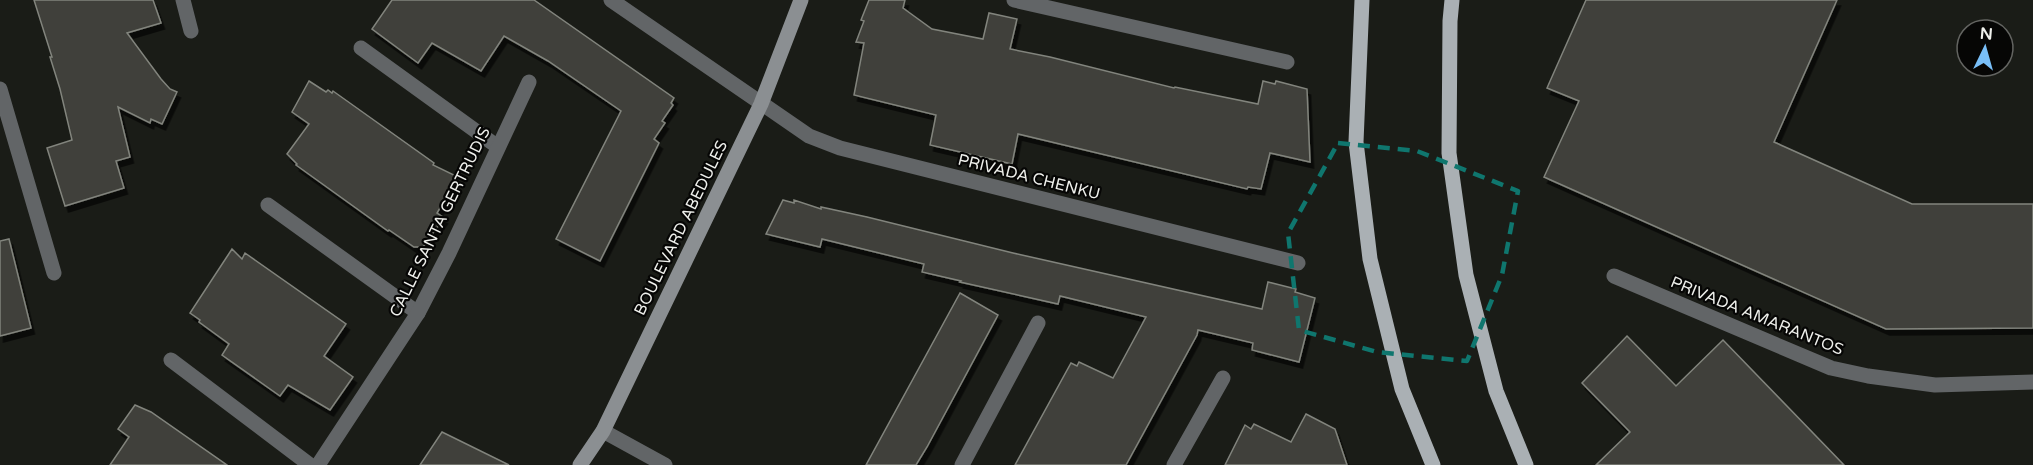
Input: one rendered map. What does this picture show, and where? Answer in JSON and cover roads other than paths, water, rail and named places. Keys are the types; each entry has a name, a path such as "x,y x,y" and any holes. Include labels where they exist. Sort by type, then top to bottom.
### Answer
{"main road":[{"path":"1362,0 1356,142 1370,259 1402,389 1433,465"},
{"path":"1452,0 1449,153 1466,275 1496,391 1526,465"}],"street":[{"path":"183,0 191,31"},
{"name":"PRIVADA CHENKU","path":"611,0 809,136 840,148 1298,263"},
{"name":"BOULEVARD ABEDULES","path":"580,465 603,430 761,104 801,0"},
{"path":"1014,0 1287,62"},
{"path":"361,48 498,147"},
{"name":"CALLE SANTA GERTRUDIS","path":"318,465 418,313 449,254 529,82"},
{"path":"0,90 4,118 54,273"},
{"path":"268,205 418,313"},
{"name":"PRIVADA AMARANTOS","path":"1614,276 1831,368 1868,376 1935,385 2033,382"},
{"path":"962,465 1038,323"},
{"path":"171,360 310,465"},
{"path":"1174,465 1222,378"},
{"path":"603,430 664,465"}]}
